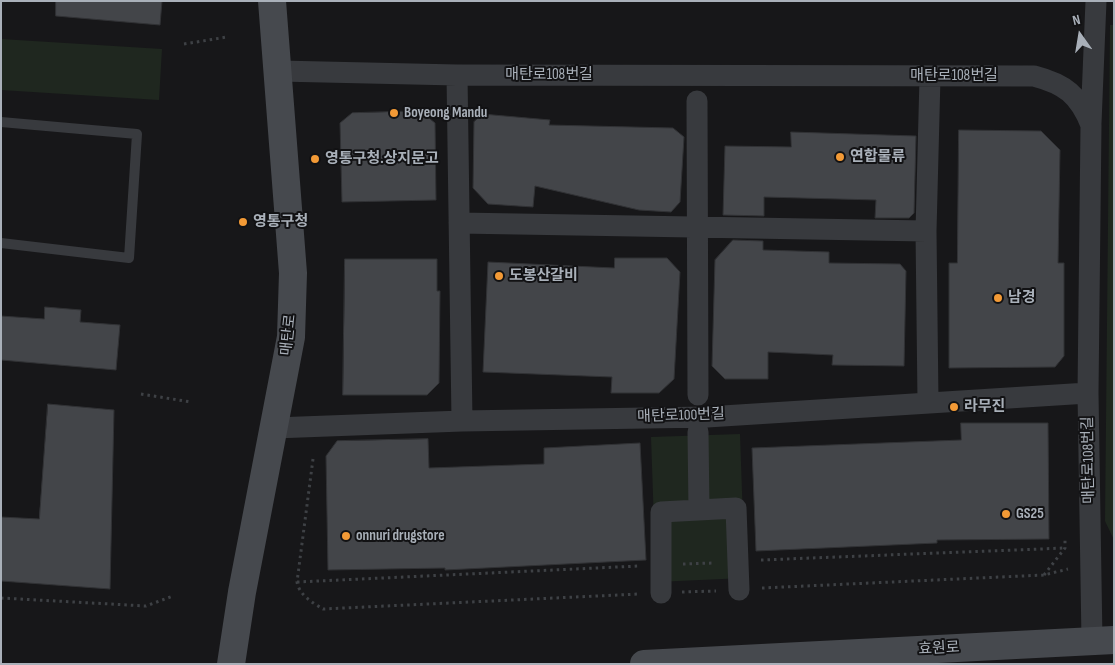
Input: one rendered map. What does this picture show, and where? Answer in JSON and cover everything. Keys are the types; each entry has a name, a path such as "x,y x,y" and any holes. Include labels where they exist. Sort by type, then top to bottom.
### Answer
{"street":[{"name":"매탄로","path":"231,664 242,592 292,337 293,282 279,71 272,1"},
{"path":"1090,125 1096,1"},
{"name":"매탄로108번길","path":"279,71 457,75 1034,76 1055,81 1072,93 1084,107 1090,125 1088,394 1103,640"},
{"path":"457,75 462,421"},
{"path":"928,402 926,231 930,76"},
{"path":"697,101 698,395"},
{"path":"459,223 926,231"},
{"name":"매탄로100번길","path":"274,428 462,421 698,417 1088,394"},
{"path":"698,432 699,510"},
{"path":"661,593 661,512 736,508 739,590"},
{"name":"효원로","path":"644,664 1103,640"}],"lane":[{"path":"1,122 137,134 129,258 1,243"}],"path":[{"path":"184,44 227,37"},
{"path":"141,394 191,402"},
{"path":"1044,575 1065,548"},
{"path":"1,598 146,606 173,596"}],"shaded area":[{"path":"1110,25 1114,25 1114,540 1105,521"},
{"path":"1,39 162,49 159,100 1,90"},
{"path":"740,434 745,578 656,582 651,437"}],"building":[{"path":"56,1 162,1 160,25 56,16"},
{"path":"420,111 435,123 436,200 342,202 340,123 352,113"},
{"path":"482,114 550,120 549,125 673,128 684,137 680,202 671,212 639,210 535,186 533,207 488,204 473,188 474,122"},
{"path":"959,130 1041,131 1060,150 1058,263 1064,263 1064,356 1055,367 949,368 949,263 957,263"},
{"path":"791,132 916,136 914,213 909,218 875,218 876,200 764,197 764,216 723,215 725,146 791,147"},
{"path":"733,240 763,241 763,250 829,252 829,263 900,264 906,271 904,366 832,365 833,355 768,352 768,379 725,379 712,366 715,260"},
{"path":"615,258 667,258 680,272 674,379 659,393 611,393 612,377 483,372 488,262 614,268"},
{"path":"345,259 437,259 437,291 440,291 439,383 427,395 343,395"},
{"path":"45,307 81,310 80,322 120,325 116,370 1,360 1,316 44,319"},
{"path":"48,404 114,410 110,589 1,581 1,517 39,519"},
{"path":"961,423 1048,423 1049,539 937,540 937,543 756,551 752,448 961,440"},
{"path":"428,439 429,468 544,464 544,448 640,443 646,560 445,570 445,568 328,570 326,456 337,441"}],"place":[{"name":"Boyeong Mandu","path":"394,113"},
{"name":"연합물류","path":"840,157"},
{"name":"영통구청.상지문고","path":"315,159"},
{"name":"영통구청","path":"243,222"},
{"name":"도봉산갈비","path":"499,276"},
{"name":"남경","path":"998,298"},
{"name":"라무진","path":"954,407"},
{"name":"GS25","path":"1006,514"},
{"name":"onnuri drugstore","path":"346,536"}]}
